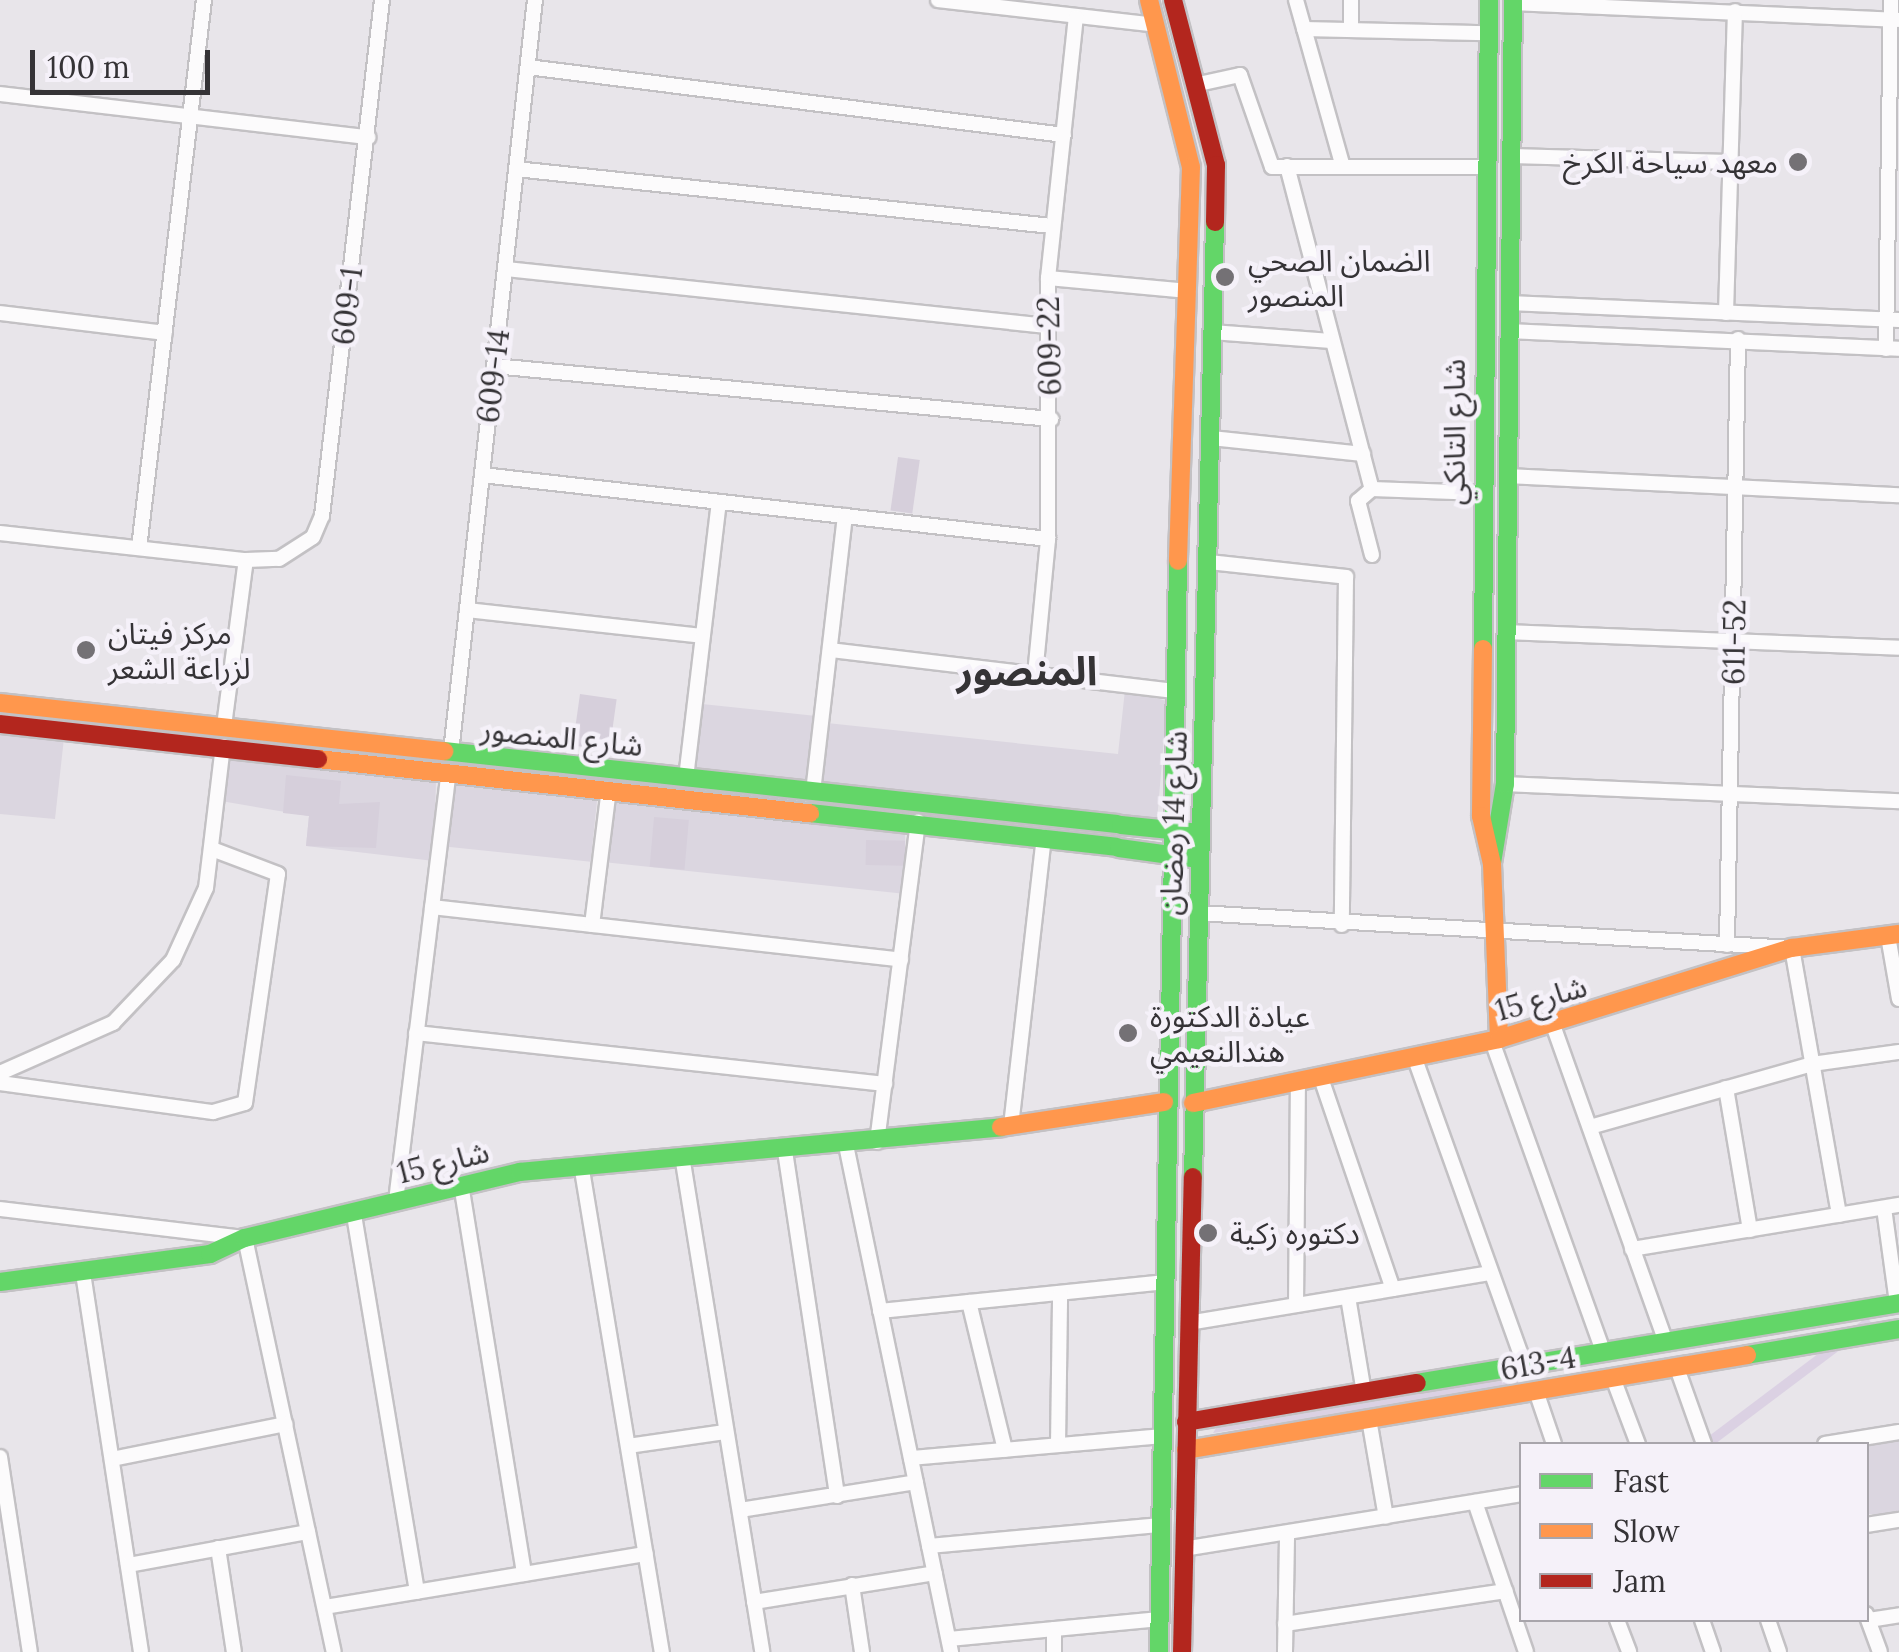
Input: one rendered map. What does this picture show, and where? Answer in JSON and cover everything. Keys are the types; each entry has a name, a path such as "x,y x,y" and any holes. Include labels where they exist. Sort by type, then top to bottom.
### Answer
{"main road":[{"name":"شارع 14 رمضان","path":"1149,0 1191,167 1172,691 1159,1652"},
{"name":"شارع 14 رمضان","path":"1173,0 1216,165 1182,1652"},
{"name":"شارع التانكي","path":"1488,0 1481,816 1492,864 1496,1040"},
{"name":"شارع التانكي","path":"1492,864 1505,784 1513,1"},
{"path":"1481,676 1506,676"},
{"name":"شارع المنصور","path":"0,703 1200,833"},
{"name":"شارع المنصور","path":"0,724 918,822 1199,858"},
{"name":"شارع 15","path":"1194,1103 1496,1040 1792,948 1894,935"},
{"name":"شارع 15","path":"0,1282 210,1254 245,1238 354,1215 396,1200 520,1172 846,1146 1164,1100"},
{"path":"1895,1304 1895,1330"},
{"name":"613-4","path":"1186,1422 1895,1304"},
{"name":"613-4","path":"1186,1450 1895,1330"}],"street":[{"path":"138,548 187,116 204,0"},
{"name":"609-1","path":"0,533 246,560 300,549 322,516 382,0"},
{"name":"609-14","path":"450,752 535,0"},
{"path":"938,0 982,2 1076,18 1156,25"},
{"path":"1296,0 1342,164"},
{"path":"1351,0 1351,30"},
{"path":"1508,331 1892,349 1895,19 1891,0"},
{"path":"1513,1 1895,19"},
{"path":"1726,312 1735,11"},
{"name":"609-22","path":"1036,675 1048,539 1051,419 1047,326 1051,226 1076,18"},
{"path":"1304,29 1487,33"},
{"path":"528,68 1064,135"},
{"path":"1194,85 1240,75 1263,160 1287,166 1484,167"},
{"path":"0,94 368,137"},
{"path":"1512,156 1729,162"},
{"path":"1287,166 1372,489"},
{"path":"516,170 1051,226"},
{"path":"506,269 1047,326"},
{"path":"1048,278 1188,291"},
{"path":"1508,303 1893,320"},
{"path":"0,313 165,333"},
{"path":"1212,332 1331,341"},
{"name":"611-52","path":"1727,945 1738,340"},
{"path":"494,366 1051,419"},
{"path":"1211,438 1362,454"},
{"path":"482,475 1048,539"},
{"path":"1507,476 1899,495"},
{"path":"1372,555 1358,504 1372,489 1481,493"},
{"path":"686,778 719,502"},
{"path":"812,792 845,516"},
{"path":"224,726 246,560"},
{"path":"1209,562 1346,578 1342,925"},
{"path":"467,610 702,636"},
{"path":"1506,632 1899,648"},
{"path":"830,650 1172,691"},
{"path":"0,1073 82,1040 141,999 184,942 212,848 223,746"},
{"path":"396,1200 449,772"},
{"path":"1505,784 1899,801"},
{"path":"592,925 609,789"},
{"path":"878,1142 918,822"},
{"path":"1011,1123 1044,837"},
{"path":"0,1084 213,1112 246,1103 278,874 212,848"},
{"path":"432,907 901,960"},
{"path":"1198,913 1342,925 1792,948 1839,1215"},
{"path":"1894,935 1899,998"},
{"path":"1553,1025 1666,1343"},
{"path":"416,1033 885,1084"},
{"path":"1496,1040 1604,1353"},
{"path":"1590,1126 1812,1064 1899,1052"},
{"path":"1415,1059 1525,1366"},
{"path":"1321,1078 1393,1289"},
{"path":"1296,1305 1298,1083"},
{"path":"1726,1088 1750,1230"},
{"path":"846,1146 950,1646 1054,1629 1160,1619"},
{"path":"785,1152 837,1496"},
{"path":"682,1162 762,1652"},
{"path":"582,1170 662,1652"},
{"path":"461,1184 524,1574"},
{"path":"1632,1249 1892,1206 1895,1304"},
{"path":"0,1209 245,1238 334,1652"},
{"path":"354,1215 417,1592"},
{"path":"83,1273 141,1652"},
{"path":"1188,1323 1491,1273"},
{"path":"880,1311 1164,1282"},
{"path":"1058,1444 1060,1293"},
{"path":"1348,1297 1364,1393"},
{"path":"969,1302 1006,1450"},
{"path":"1677,1368 1703,1442"},
{"path":"1613,1378 1637,1442"},
{"path":"1536,1391 1553,1442"},
{"path":"1369,1418 1386,1516"},
{"path":"112,1459 285,1424"},
{"path":"628,1446 726,1432"},
{"path":"1837,1442 1899,1432"},
{"path":"911,1458 1162,1436"},
{"path":"0,1457 30,1652"},
{"path":"740,1510 916,1482"},
{"path":"1183,1549 1519,1495"},
{"path":"1475,1502 1526,1652"},
{"path":"1869,1525 1899,1520"},
{"path":"929,1546 1162,1525"},
{"path":"128,1565 308,1532"},
{"path":"1285,1652 1286,1533"},
{"path":"218,1548 234,1652"},
{"path":"324,1606 646,1554"},
{"path":"754,1602 935,1572"},
{"path":"852,1586 862,1652"},
{"path":"1285,1624 1506,1591"},
{"path":"1869,1617 1899,1615"},
{"path":"1869,1620 1880,1652"},
{"path":"1618,1622 1629,1652"},
{"path":"1703,1622 1714,1652"},
{"path":"1769,1622 1779,1652"},
{"path":"1054,1629 1054,1652"}],"shaded area":[{"path":"1125,690 1167,701 1157,821 821,782 827,723 1118,754"},
{"path":"702,704 816,716 809,782 695,770"},
{"path":"0,731 64,738 55,819 0,814"},
{"path":"231,759 436,780 434,861 306,846 309,816 221,801"},
{"path":"454,784 597,799 591,862 447,847"},
{"path":"621,800 905,831 906,894 603,862 612,804"},
{"path":"1867,1317 1873,1325 1718,1442 1701,1442"},
{"path":"1518,1377 1520,1386 1213,1433 1216,1428"},
{"path":"1866,1439 1899,1439 1899,1514 1869,1514"}],"building":[{"path":"898,457 920,460 912,514 890,510"},
{"path":"580,694 617,699 609,751 573,745"},
{"path":"286,775 341,781 339,804 380,802 376,848 306,846 309,816 283,813"},
{"path":"654,817 689,820 685,870 650,867"},
{"path":"866,840 905,841 905,866 866,865"}],"traffic: fast":[{"path":"1483,649 1489,0"},
{"path":"1492,863 1505,784 1513,0"},
{"path":"1193,1177 1215,222"},
{"path":"1159,1652 1178,561"},
{"path":"444,751 1117,824"},
{"path":"810,813 1116,847"},
{"path":"1121,825 1200,833"},
{"path":"1119,848 1199,859"},
{"path":"0,1282 210,1254 245,1238 520,1172 1001,1127"},
{"path":"1417,1383 1899,1303"},
{"path":"1747,1355 1899,1329"}],"traffic: slow":[{"path":"1149,0 1191,167 1178,561"},
{"path":"1483,649 1481,816 1492,864 1499,1039"},
{"path":"0,703 444,751"},
{"path":"318,759 810,813"},
{"path":"1193,1103 1499,1039 1792,948 1899,934"},
{"path":"1001,1127 1164,1102"},
{"path":"1186,1450 1747,1355"}],"traffic: jam":[{"path":"1173,0 1216,165 1215,222"},
{"path":"0,724 318,759"},
{"path":"1182,1652 1193,1177"},
{"path":"1186,1422 1417,1383"}],"place":[{"name":"معهد سياحة الكرخ","path":"1798,162"},
{"name":"الضمان الصحي المنصور","path":"1225,277"},
{"name":"مركز فيتان لزراعة الشعر","path":"86,650"},
{"name":"عيادة الدكتورة هندالنعيمي","path":"1128,1033"},
{"name":"دكتوره زكية","path":"1208,1233"}],"district":[{"name":"المنصور","path":"1027,671"}]}
